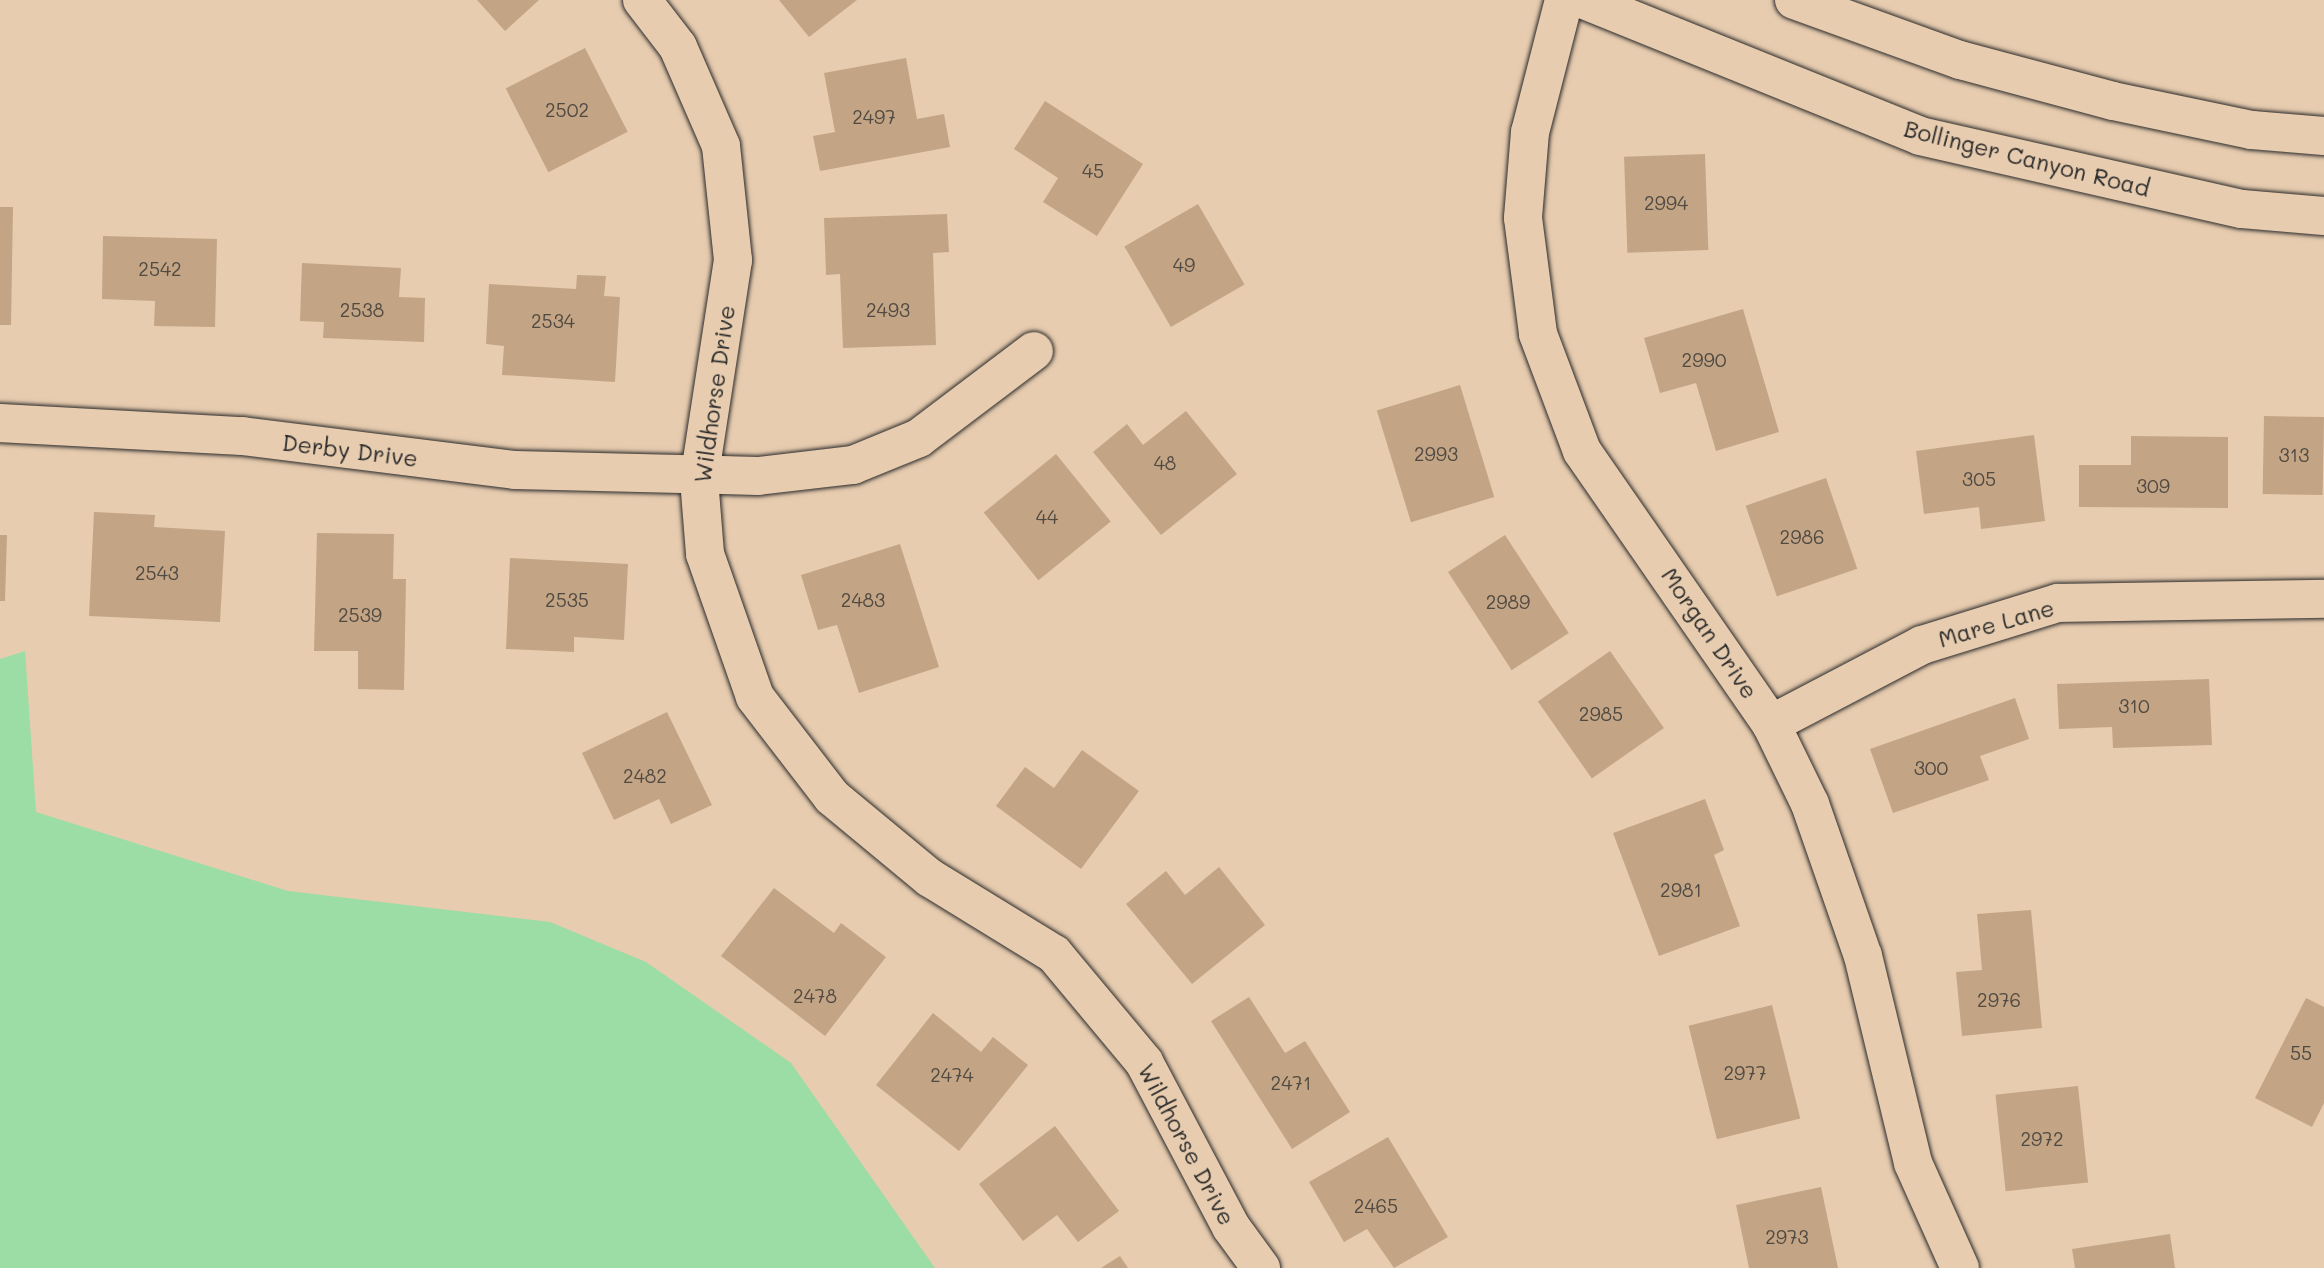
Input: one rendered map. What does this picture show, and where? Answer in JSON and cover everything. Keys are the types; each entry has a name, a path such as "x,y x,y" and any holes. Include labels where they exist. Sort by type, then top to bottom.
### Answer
{"street":[{"name":"Wildhorse Drive","path":"642,0 678,47 721,146 733,260 699,479 705,554 755,697 832,797 930,878 1054,954 1144,1062 1231,1227 1261,1268"},
{"name":"Morgan Drive","path":"1564,0 1530,132 1525,194 1538,334 1582,451 1771,724 1810,804 1863,956 1913,1163 1960,1268"},
{"name":"Bollinger Canyon Road","path":"1584,0 1920,136 2242,209 2324,216"},
{"path":"1794,0 1960,60 2113,101 2252,130 2324,136"},
{"name":"Derby Drive","path":"0,423 242,436 515,470 699,479 853,465 919,438 1034,351"},
{"name":"Mare Lane","path":"1771,724 1922,645 2058,603 2324,599"}],"green space":[{"path":"25,651 36,812 288,891 550,922 646,962 791,1063 935,1268 0,1268 0,659"}],"building":[{"path":"477,0 539,0 505,31"},
{"path":"779,0 857,0 809,37"},
{"path":"585,48 628,132 548,172 506,88"},
{"path":"906,58 917,119 944,114 950,147 820,171 813,136 835,132 824,73"},
{"path":"1045,101 1143,164 1097,236 1043,202 1058,178 1014,149"},
{"path":"1705,154 1708,250 1627,253 1624,157"},
{"path":"1198,204 1244,285 1171,327 1124,246"},
{"path":"0,207 13,207 11,325 0,325"},
{"path":"947,214 949,252 933,253 936,345 843,348 840,274 826,275 824,218"},
{"path":"103,236 217,239 215,327 154,326 155,301 102,299"},
{"path":"302,263 401,268 399,297 425,298 424,342 323,338 324,322 300,321"},
{"path":"577,275 606,276 604,296 620,297 615,382 502,375 504,346 486,344 489,284 576,289"},
{"path":"1743,309 1779,432 1716,451 1696,383 1660,393 1644,338"},
{"path":"1460,385 1494,497 1411,522 1377,410"},
{"path":"1186,411 1237,474 1161,535 1093,452 1127,424 1143,445"},
{"path":"2264,416 2324,417 2323,495 2263,494"},
{"path":"2034,435 2045,521 1981,529 1979,507 1924,514 1916,451"},
{"path":"2131,436 2228,437 2228,508 2079,507 2079,465 2131,465"},
{"path":"1056,454 1111,522 1038,580 984,513"},
{"path":"1826,478 1857,569 1777,596 1746,506"},
{"path":"94,512 155,515 154,527 225,531 220,622 89,616"},
{"path":"317,533 394,534 393,579 406,579 404,690 358,689 358,651 314,651"},
{"path":"0,535 7,535 5,601 0,601"},
{"path":"1505,535 1569,633 1512,670 1448,572"},
{"path":"900,544 939,667 859,693 837,625 818,630 801,575"},
{"path":"510,558 628,564 624,640 574,637 574,652 506,649"},
{"path":"1610,651 1664,728 1592,778 1538,701"},
{"path":"2209,679 2212,745 2113,748 2112,727 2059,729 2057,684"},
{"path":"2015,698 2029,739 1980,756 1989,780 1893,813 1870,749"},
{"path":"667,712 712,805 671,824 659,799 614,820 582,753"},
{"path":"1082,750 1139,791 1081,869 996,806 1025,767 1054,788"},
{"path":"1705,799 1724,850 1714,855 1740,926 1659,956 1613,833"},
{"path":"1219,867 1265,925 1192,984 1126,904 1166,871 1185,895"},
{"path":"774,888 834,933 841,923 886,957 825,1036 721,956"},
{"path":"2031,910 2042,1028 1962,1036 1956,972 1982,970 1977,914"},
{"path":"1249,997 1285,1053 1305,1041 1350,1112 1292,1149 1211,1021"},
{"path":"2306,998 2324,1007 2324,1103 2312,1127 2255,1098"},
{"path":"1772,1005 1800,1119 1717,1139 1689,1026"},
{"path":"933,1013 981,1052 993,1037 1028,1065 959,1151 876,1085"},
{"path":"2078,1086 2088,1182 2006,1191 1995,1095"},
{"path":"1055,1126 1119,1211 1078,1242 1057,1215 1023,1241 979,1184"},
{"path":"1388,1137 1448,1237 1394,1268 1367,1229 1344,1242 1309,1182"},
{"path":"1821,1187 1838,1268 1749,1268 1736,1205"},
{"path":"2170,1234 2175,1268 2075,1268 2072,1249"},
{"path":"1120,1256 1128,1268 1101,1268"}]}
